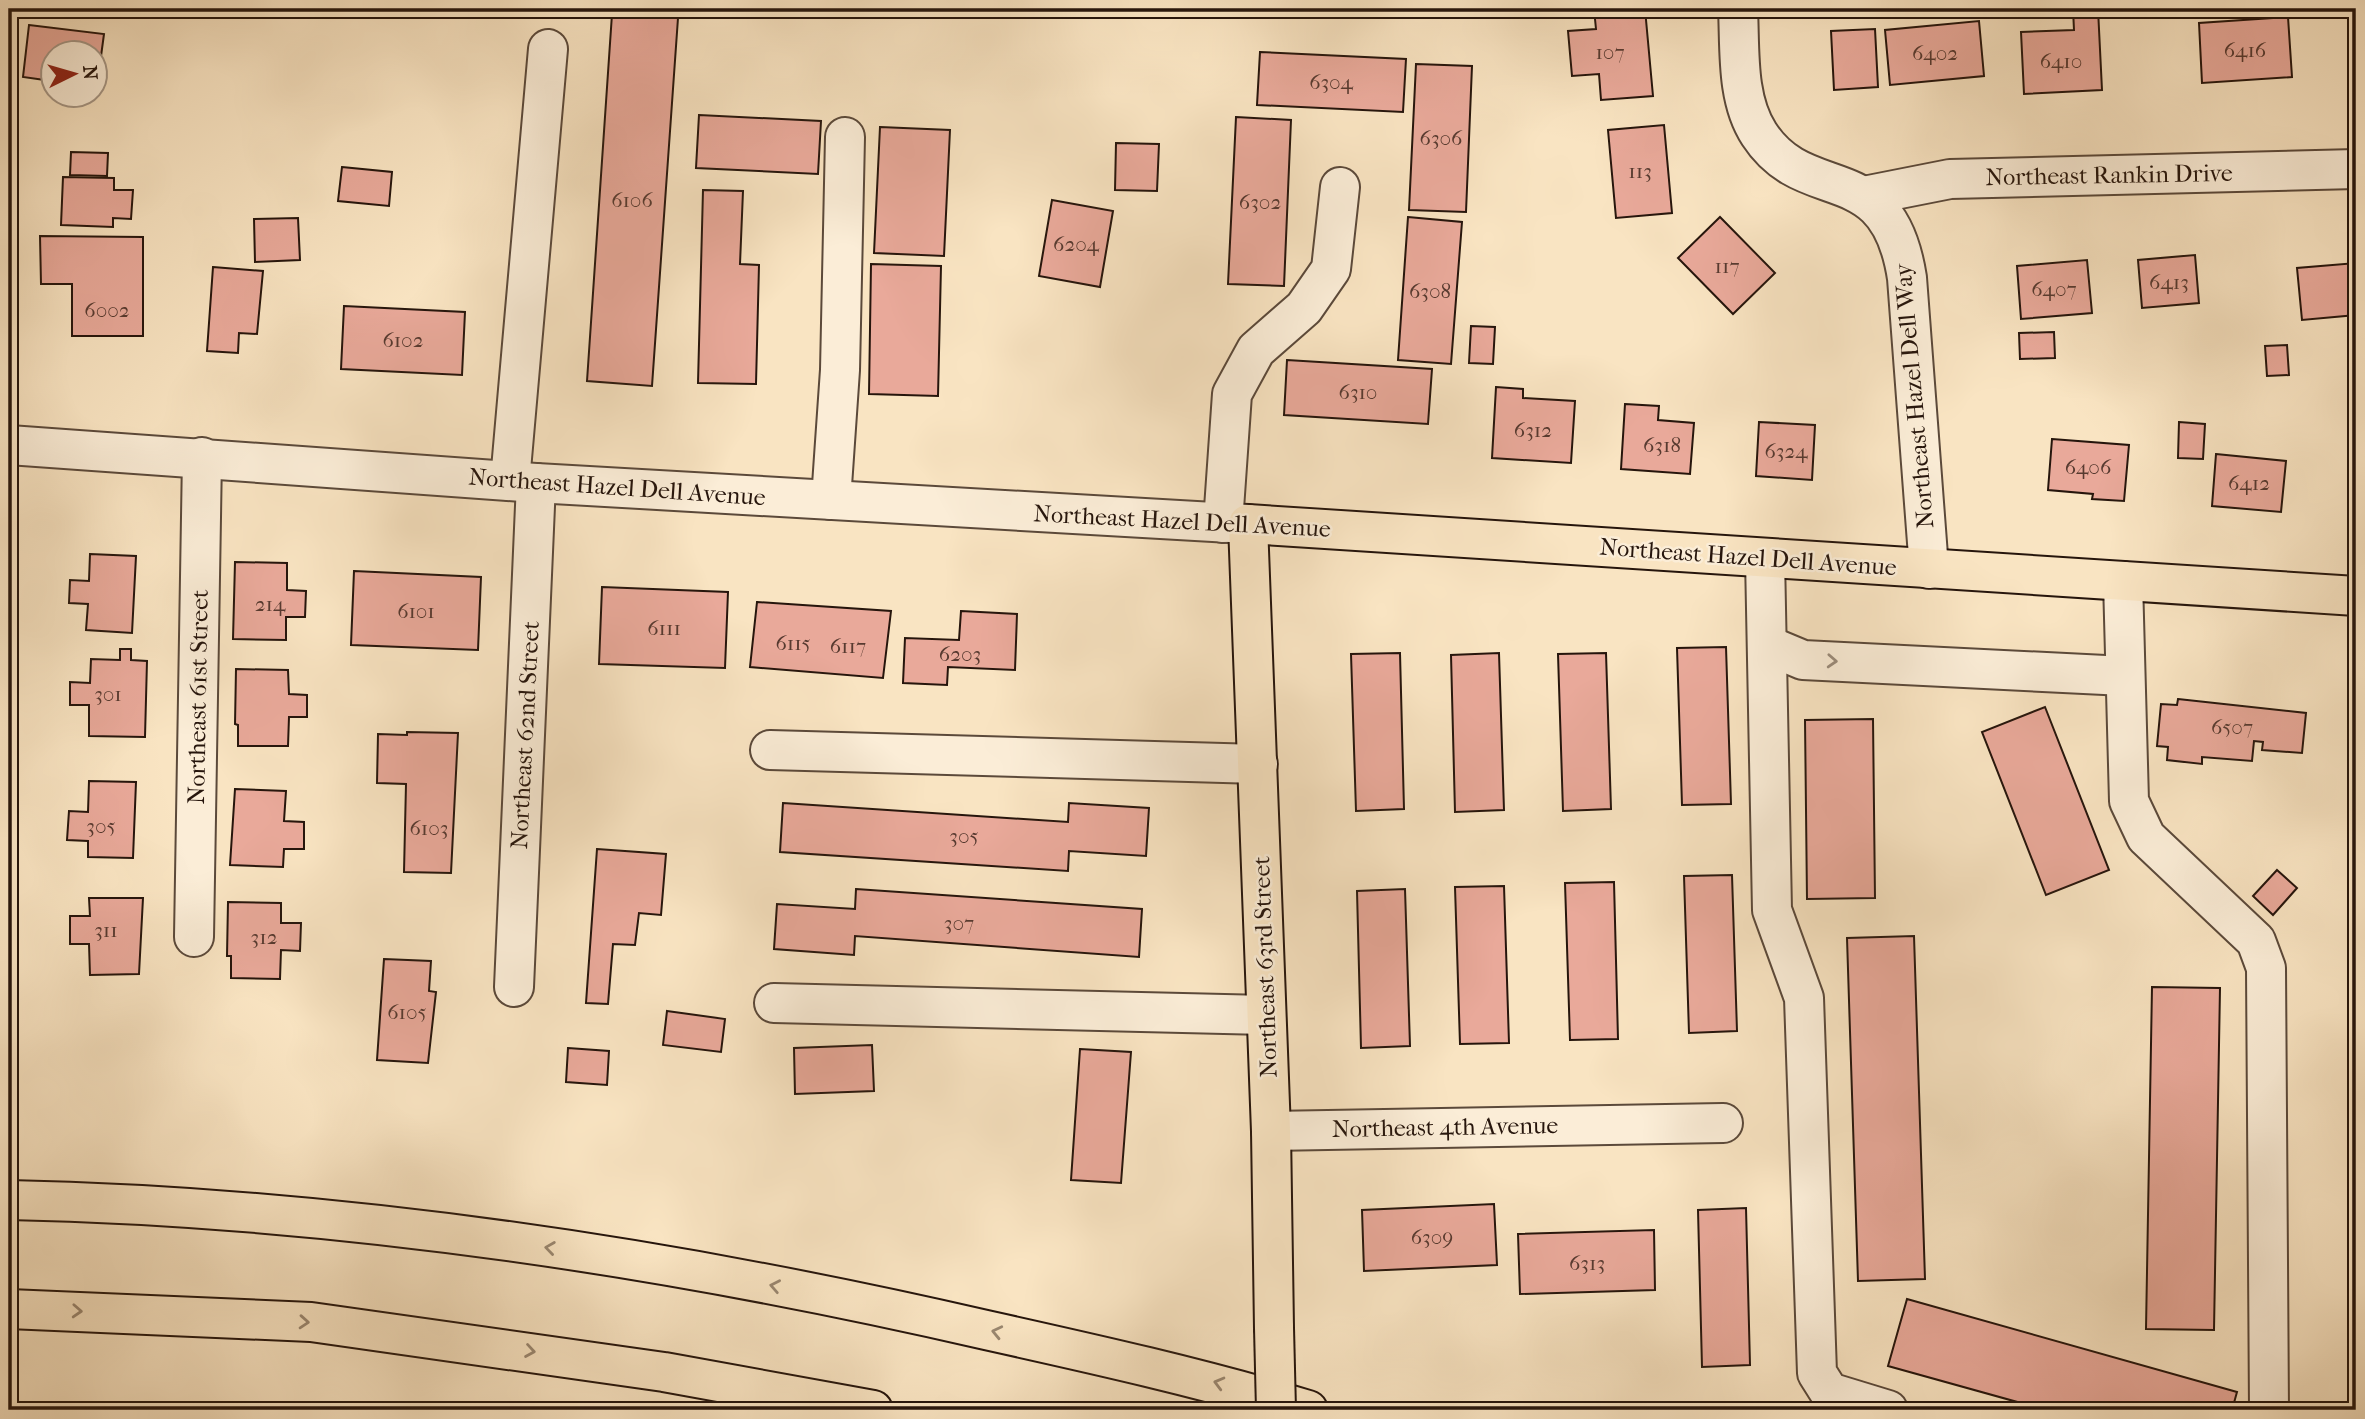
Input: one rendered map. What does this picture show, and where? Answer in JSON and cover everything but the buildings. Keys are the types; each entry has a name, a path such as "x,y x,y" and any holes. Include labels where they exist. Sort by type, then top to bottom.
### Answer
{"main road":[{"name":"Northeast Hazel Dell Avenue","path":"1236,524 2356,596"},
{"name":"Northeast 63rd Street","path":"1236,524 1258,764 1271,1131 1276,1410"},
{"path":"9,1200 243,1211 394,1225 576,1252 892,1308 1219,1383 1308,1410"},
{"path":"9,1309 312,1322 664,1372 873,1410"}],"street":[{"name":"Northeast Hazel Dell Way","path":"1738,9 1743,87 1759,134 1776,154 1793,167 1864,196 1890,223 1903,257 1929,569"},
{"name":"Northeast 62nd Street","path":"514,987 523,482 548,49"},
{"path":"831,500 840,370 845,137"},
{"name":"Northeast Rankin Drive","path":"1864,196 1950,179 2356,169"},
{"path":"1236,524 1232,394 1256,350 1304,308 1331,269 1340,187"},
{"name":"Northeast Hazel Dell Avenue","path":"9,445 523,482 1236,524"},
{"name":"Northeast 61st Street","path":"194,937 202,457"},
{"path":"1765,558 1772,910 1804,999 1817,1373 1829,1392 1888,1410"},
{"path":"2123,581 2127,780 2135,820 2146,837 2256,941 2266,968 2269,1410"},
{"path":"1767,645 1803,660 2125,676"},
{"path":"770,750 1258,764"},
{"path":"774,1003 1266,1015"},
{"name":"Northeast 4th Avenue","path":"1271,1131 1723,1123"}]}
